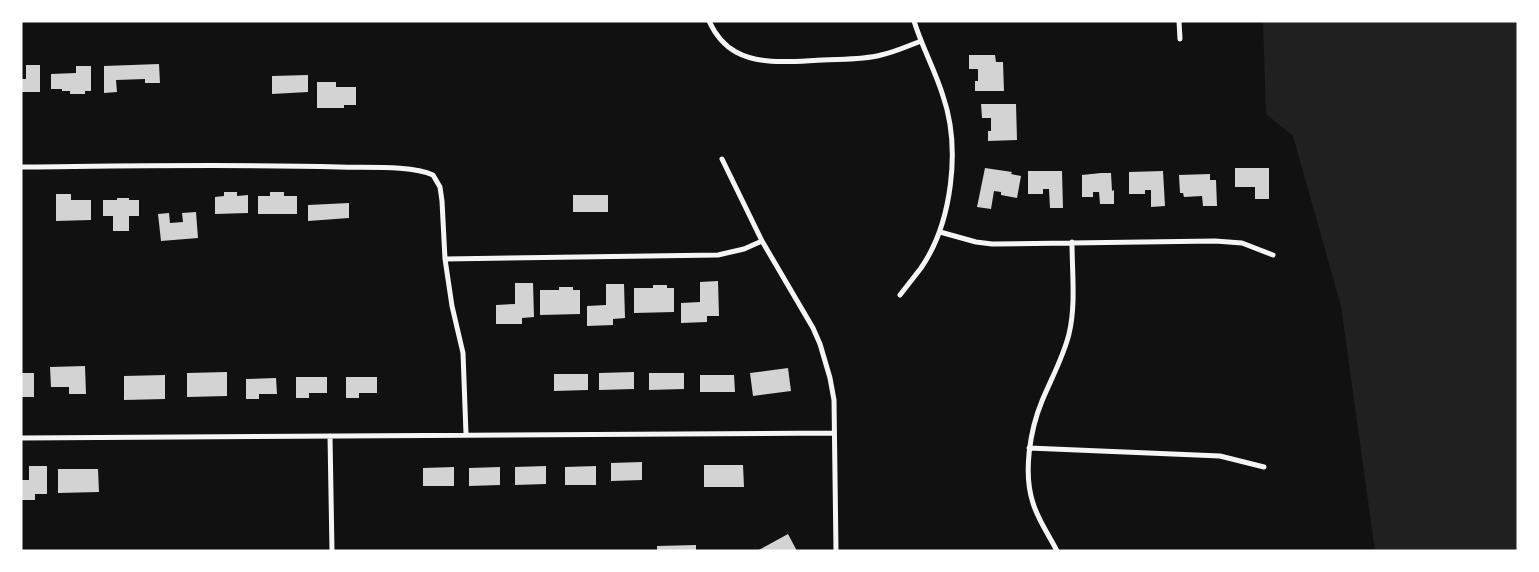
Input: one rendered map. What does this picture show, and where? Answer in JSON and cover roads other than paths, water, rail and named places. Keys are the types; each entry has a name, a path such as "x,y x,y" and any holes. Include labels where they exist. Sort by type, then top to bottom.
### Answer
{"street":[{"path":"709,21 713,30 730,49 743,55 768,60 796,61 862,58 898,50 921,41"},
{"path":"900,295 922,267 940,232 952,172 952,135 944,96 914,21"},
{"path":"1179,21 1180,39"},
{"path":"722,159 762,240 805,313 820,344 830,378 834,400 836,551"},
{"path":"21,167 312,166 406,169 423,171 433,175 440,187 445,259 462,353 466,434"},
{"path":"940,232 976,242 992,244 1215,241 1242,243 1273,255"},
{"path":"445,259 718,255 738,251 762,240"},
{"path":"1057,551 1033,503 1029,475 1029,448 1038,412 1069,336 1073,305 1072,242"},
{"path":"21,438 834,433"},
{"path":"330,436 332,551"},
{"path":"1029,448 1220,456 1264,467"}]}
